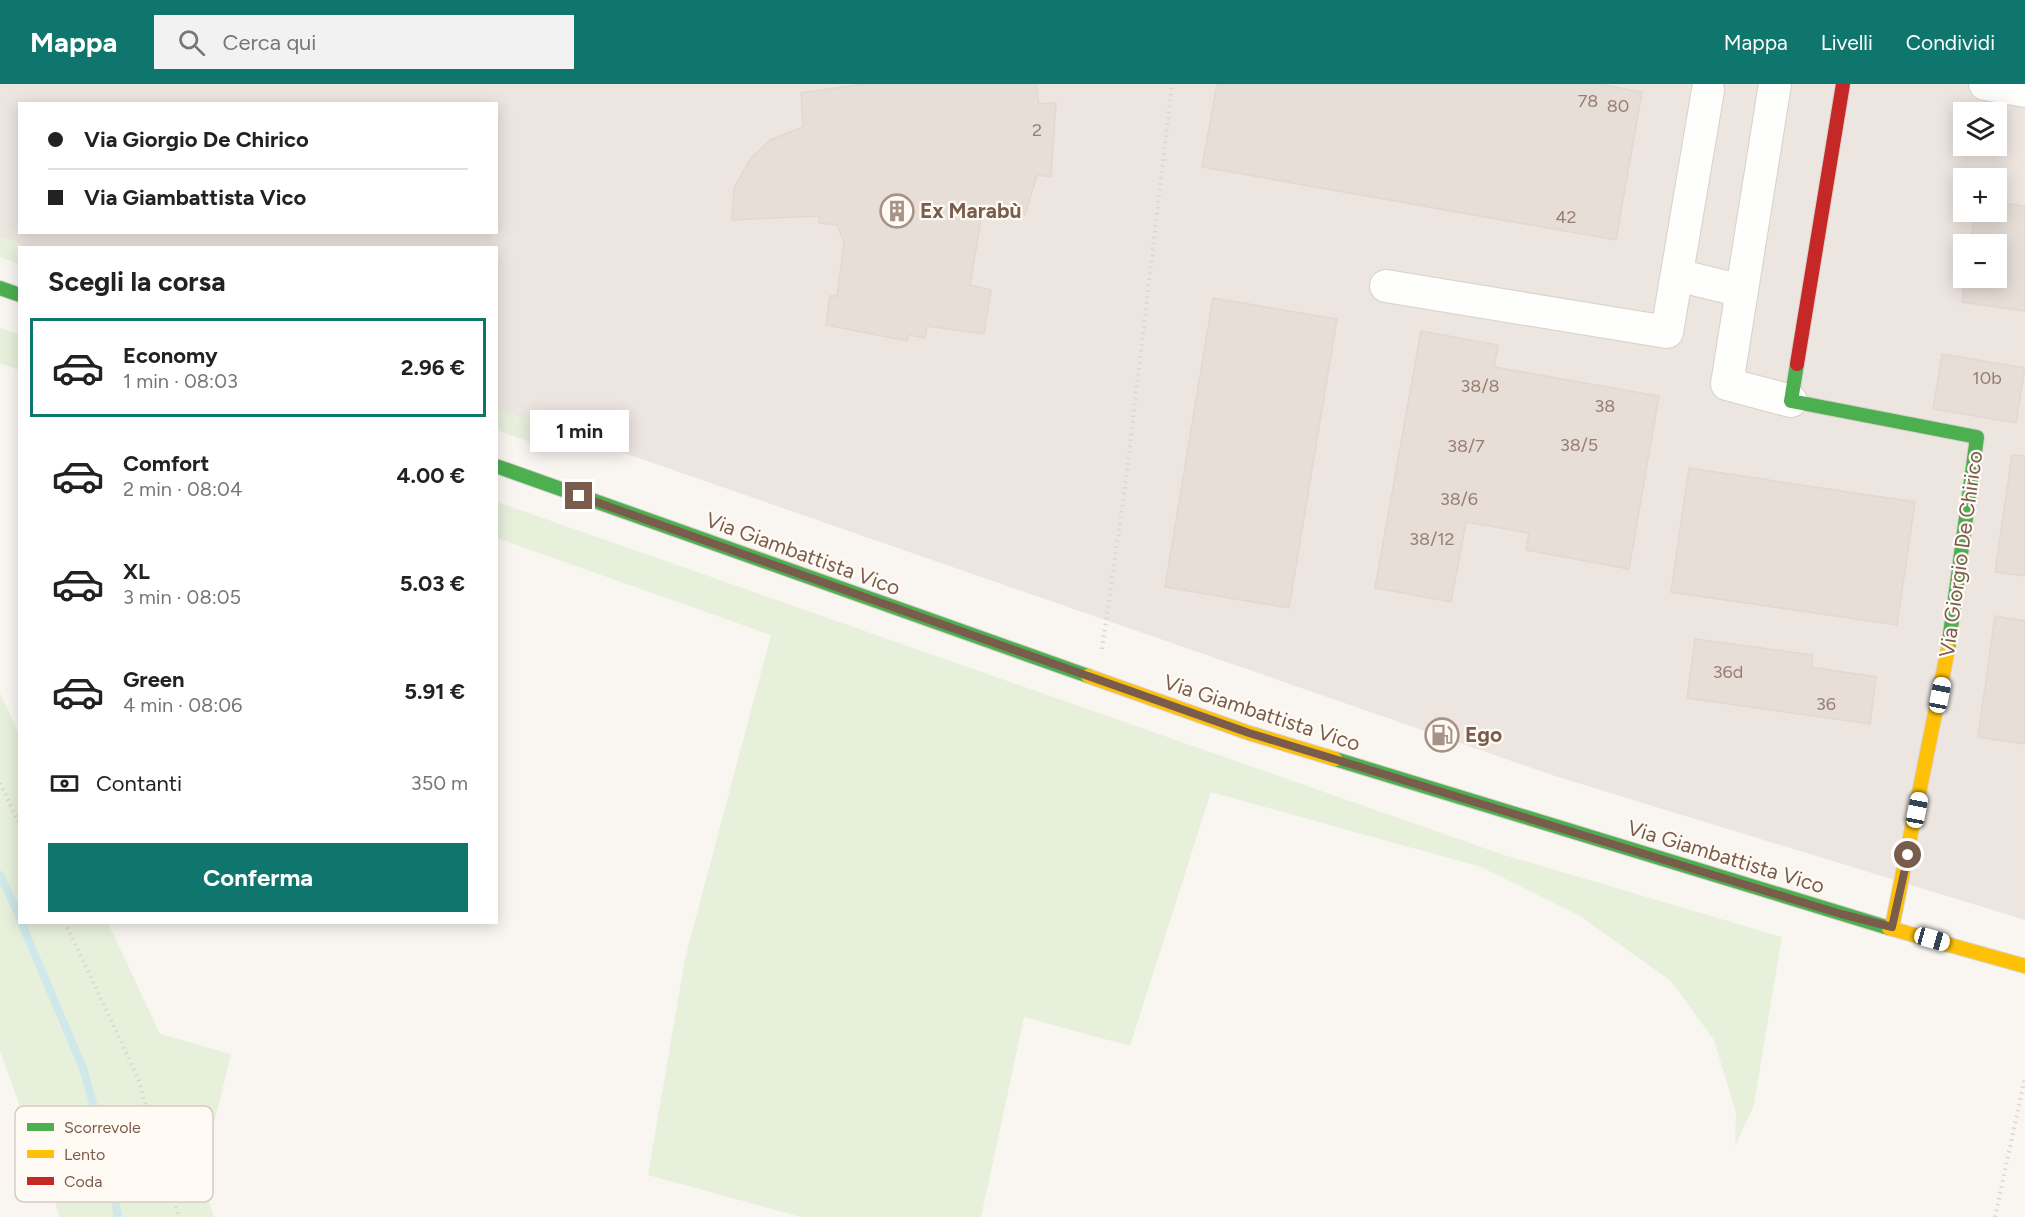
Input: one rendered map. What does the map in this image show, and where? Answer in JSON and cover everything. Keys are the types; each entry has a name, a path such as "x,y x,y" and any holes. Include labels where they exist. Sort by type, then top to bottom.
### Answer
{"main road":[{"path":"1791,401 1843,84"},
{"path":"0,288 18,294"},
{"name":"Via Giorgio De Chirico","path":"1791,401 1977,436 1945,672 1892,927"},
{"name":"Via Giambattista Vico","path":"498,467 1249,733 1841,914 2025,966"}],"street":[{"name":"Via Giorgio De Chirico","path":"1775,84 1727,384 1791,401"},
{"path":"1985,84 2025,91"},
{"path":"1386,286 1667,332 1708,90"},
{"path":"1677,275 1742,291"}],"path":[{"path":"1101,661 1125,488 1172,84"},
{"path":"0,783 18,821"},
{"path":"66,924 138,1078 146,1106"},
{"path":"1995,1217 2025,1077"},
{"path":"175,1202 179,1217"}],"shaded area":[{"path":"0,84 2025,84 2025,920 1555,776 498,409 498,246 25,246 0,237"}],"green space":[{"path":"0,237 28,246 18,246 18,264 0,257"},
{"path":"0,328 18,335 18,370 0,363"},
{"path":"498,409 568,433 565,443 552,450 498,430"},
{"path":"498,502 1501,854 1782,937 1754,1105 1735,1146 1736,1113 1714,1040 1671,981 1580,916 1481,867 1211,792 1130,1046 1024,1017 981,1217 801,1217 648,1175 685,959 771,635 498,538"},
{"path":"0,693 18,732 18,924 108,924 160,1034 231,1054 213,1128 213,1106 20,1106 0,1051"},
{"path":"55,1202 209,1202 214,1217 60,1217"}],"building":[{"name":"Ex Marabù","path":"864,84 1036,84 1039,104 1056,103 1051,177 1037,175 1025,215 983,208 970,285 991,290 984,334 927,326 925,338 909,335 907,341 826,325 830,296 837,296 844,242 837,225 819,223 819,216 732,220 734,188 750,159 770,140 803,127 801,93"},
{"path":"1217,84 1599,84 1642,92 1616,240 1202,167"},
{"path":"2007,204 2025,206 2025,311 1962,302 1964,288 2007,288 2007,234 1972,234 1973,222 2007,222"},
{"path":"1213,298 1337,319 1289,608 1165,587"},
{"path":"1421,331 1498,345 1494,367 1659,396 1629,569 1526,550 1529,533 1466,522 1451,602 1375,588"},
{"path":"1942,354 2025,368 2016,423 1933,409"},
{"path":"2012,455 2025,456 2025,576 1995,572"},
{"path":"1689,468 1915,502 1897,625 1671,592"},
{"path":"1995,616 2025,621 2025,744 1978,737"},
{"path":"1695,639 1813,655 1811,667 1876,677 1870,724 1687,698"}],"waterway":[{"path":"0,875 18,914"},
{"path":"22,924 83,1068 94,1106"},
{"path":"115,1202 118,1217"}],"traffic: fast":[{"path":"0,288 18,294"},
{"path":"1797,364 1791,401 1977,437 1948,649"},
{"path":"498,467 1088,676"},
{"path":"1335,759 1889,928"}],"traffic: slow":[{"path":"1892,927 1948,649"},
{"path":"1088,676 1249,733 1335,759"},
{"path":"1889,928 2025,966"}],"traffic: jam":[{"path":"1797,364 1843,84"}],"place":[{"name":"Ex Marabù","path":"897,211"},
{"name":"Ego","path":"1442,735"}],"route":[{"path":"579,496 1249,733 1841,914 1892,927 1908,855"}]}
